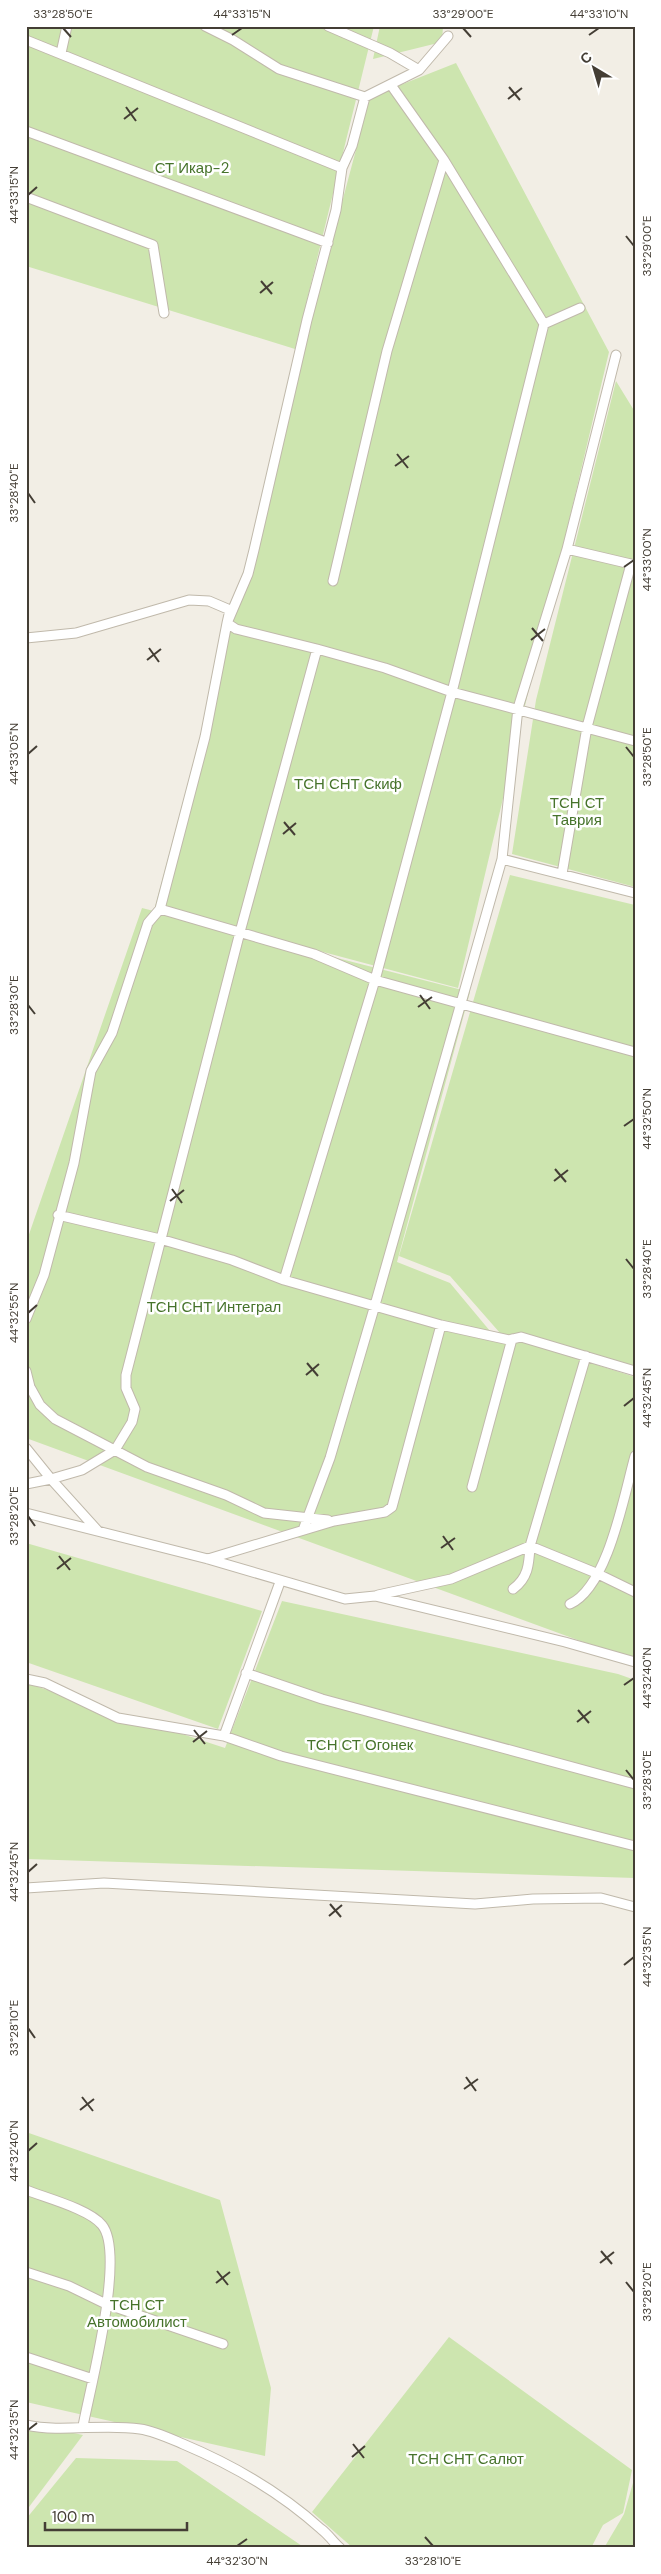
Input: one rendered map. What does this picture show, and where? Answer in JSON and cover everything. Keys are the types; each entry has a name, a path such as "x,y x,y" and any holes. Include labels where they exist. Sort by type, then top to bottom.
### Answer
{"street":[{"path":"61,53 67,26"},
{"path":"205,26 233,40 279,69 365,97 419,70 448,36"},
{"path":"328,26 390,53 419,70"},
{"path":"26,40 342,168"},
{"path":"284,1280 375,980 452,692 544,324 444,160 391,85"},
{"path":"227,623 248,574 336,210 342,168 352,146 365,97"},
{"path":"26,131 328,243"},
{"path":"333,581 387,351 444,160"},
{"path":"26,197 153,245 164,313"},
{"path":"544,324 580,308"},
{"path":"303,1530 330,1458 375,1305 459,1003 502,859 518,708 566,549 616,355"},
{"path":"562,874 587,728 633,564 566,549"},
{"path":"26,638 76,633 189,600 209,601 230,610 205,737 160,909 148,923 112,1033 92,1071 74,1164 58,1215 44,1275 26,1318"},
{"path":"227,623 236,629 385,668 452,692 635,740"},
{"path":"26,1484 82,1470 115,1450 132,1422 135,1409 126,1388 126,1375 240,932 317,649"},
{"path":"502,859 634,890"},
{"path":"160,909 314,954 375,980 635,1052"},
{"path":"58,1215 160,1239 232,1260 284,1280 375,1305 441,1326 509,1340 521,1337 635,1371"},
{"path":"208,1559 334,1520 385,1512 395,1504 441,1326"},
{"path":"472,1487 512,1339"},
{"path":"513,1589 524,1581 529,1564 530,1546 586,1356"},
{"path":"26,1371 30,1386 40,1405 56,1419 147,1467 226,1494 264,1513 334,1520"},
{"path":"26,1448 51,1479 98,1530"},
{"path":"570,1604 584,1596 606,1559 635,1456"},
{"path":"26,1513 208,1559 280,1582 344,1599 375,1596 451,1579 530,1546 596,1573 635,1592"},
{"path":"224,1736 280,1582"},
{"path":"375,1596 565,1642 635,1662"},
{"path":"246,1673 322,1699 635,1784"},
{"path":"26,1679 45,1684 118,1718 224,1736 281,1756 635,1846"},
{"path":"26,1888 104,1883 475,1904 533,1899 601,1898 635,1907"},
{"path":"26,2190 88,2215 103,2226 107,2235 110,2264 102,2344 83,2426"},
{"path":"26,2272 69,2286 106,2304 223,2344"},
{"path":"26,2357 93,2379"},
{"path":"26,2425 42,2429 83,2426 118,2426 142,2429 220,2459 288,2501 323,2530 340,2548"}],"green space":[{"name":"СТ Икар-2","path":"26,26 374,26 295,349 26,266"},
{"path":"380,26 443,26 442,42 373,59"},
{"name":"ТСН СНТ Скиф","path":"456,63 609,352 458,988 155,907 370,97"},
{"name":"ТСН СТ Таврия","path":"616,381 635,412 635,887 512,854 536,700"},
{"path":"510,875 635,905 635,1375 500,1333 450,1276 399,1256"},
{"name":"ТСН СНТ Интеграл","path":"142,908 470,992 397,1262 450,1283 490,1331 635,1377 635,1661 26,1438 26,1243"},
{"path":"26,1543 262,1611 218,1729 26,1662"},
{"name":"ТСН СТ Огонек","path":"282,1601 618,1674 635,1680 635,1878 26,1859 26,1683 225,1748"},
{"name":"ТСН СТ Автомобилист","path":"26,2132 220,2200 271,2388 265,2456 26,2402"},
{"name":"ТСН СНТ Салют","path":"449,2337 632,2470 623,2513 603,2525 591,2548 353,2548 312,2512"},
{"path":"26,2423 83,2435 26,2511"},
{"path":"76,2458 177,2461 305,2548 26,2548 26,2519"},
{"path":"635,2476 635,2548 604,2548 624,2514"}]}
